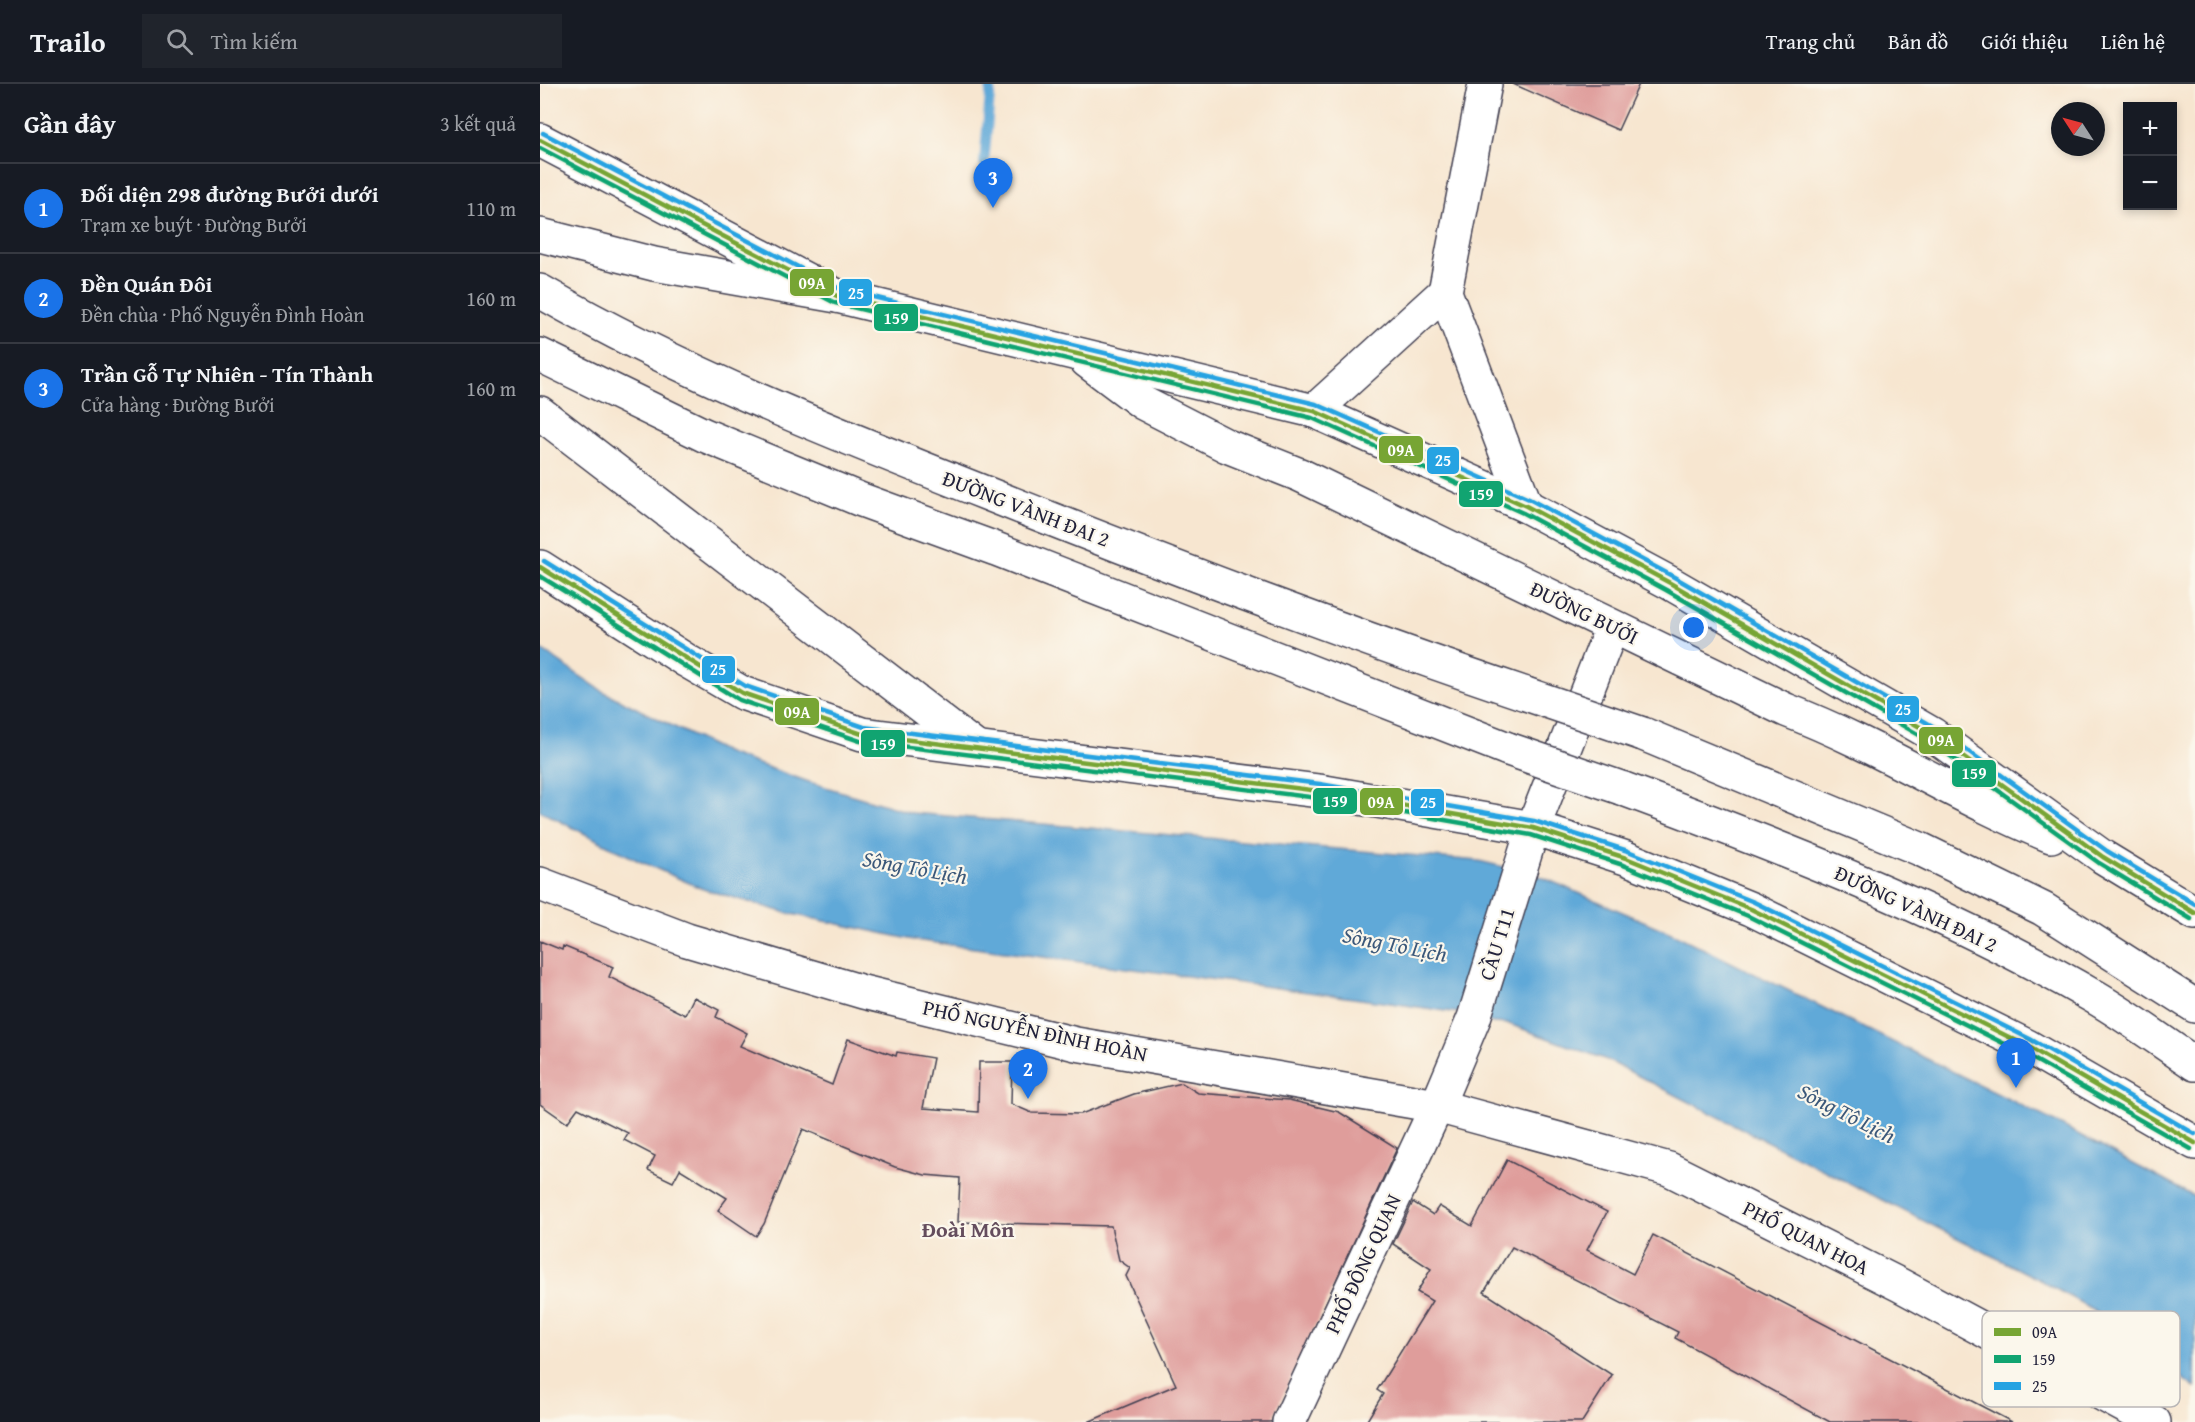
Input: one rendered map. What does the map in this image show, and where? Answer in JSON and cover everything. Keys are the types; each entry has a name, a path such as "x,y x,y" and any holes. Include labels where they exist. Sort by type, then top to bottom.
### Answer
{"main road":[{"path":"1485,84 1445,292 1526,506"},
{"name":"ĐƯỜNG BƯỞI","path":"540,140 837,296 1314,411 1526,506 1680,588 1932,734 2103,857 2195,913"},
{"path":"540,235 654,264 837,296"},
{"name":"ĐƯỜNG VÀNH ĐAI 2","path":"540,291 606,329 846,438 1348,634 1643,734 1920,849 2043,909 2195,1006"},
{"path":"1314,411 1445,292"},
{"name":"ĐƯỜNG BƯỞI","path":"1076,352 1143,403 1227,446 1300,475 1786,710 1844,733 2019,823 2103,857"},
{"name":"ĐƯỜNG VÀNH ĐAI 2","path":"540,355 704,435 859,499 996,549 1508,749 1722,825 1869,886 2008,951 2097,999 2195,1064"},
{"path":"540,412 975,747"},
{"path":"540,567 687,661 742,693 862,734 1319,791 1533,828 1626,858 1751,909 2027,1046 2195,1143"},
{"name":"CẦU T11","path":"1437,1106 1474,1018 1533,828 1612,627"},
{"name":"PHỐ NGUYỄN ĐÌNH HOÀN","path":"540,884 687,940 874,995 1076,1044 1437,1106"},
{"name":"PHỐ ĐÔNG QUAN","path":"1289,1422 1437,1106"},
{"name":"PHỐ QUAN HOA","path":"1437,1106 1669,1169 1900,1285 1982,1329"},
{"name":"PHỐ QUAN HOA","path":"2126,1407 2154,1422"}],"water":[{"name":"Sông Tô Lịch","path":"540,649 604,692 727,753 809,782 912,813 1479,861 1537,875 1678,936 2061,1125 2195,1197 2195,1388 2180,1377 2180,1311 2094,1311 2038,1279 1607,1060 1509,1024 1493,1023 1459,1013 1398,1004 914,940 787,913 703,889 639,861 540,811"}],"building":[{"path":"1513,84 1639,84 1618,130"},
{"path":"540,941 562,950 563,946 613,967 609,977 685,1015 694,997 719,1010 716,1017 747,1033 740,1046 832,1085 848,1039 896,1056 897,1052 933,1058 923,1108 978,1112 979,1062 1012,1062 1011,1104 1032,1113 1081,1114 1134,1094 1182,1083 1198,1093 1289,1100 1339,1112 1397,1148 1271,1422 1088,1422 1176,1385 1126,1276 1130,1268 1119,1260 1111,1226 958,1222 960,1178 925,1175 895,1167 803,1129 764,1224 756,1236 718,1210 727,1198 680,1169 673,1182 648,1170 655,1156 624,1140 628,1133 578,1108 567,1123 540,1104"},
{"path":"1507,1160 1607,1212 1587,1250 1633,1274 1653,1235 2012,1422 1830,1422 1675,1338 1678,1332 1512,1247 1484,1292 1612,1375 1582,1422 1366,1422 1383,1394 1377,1390 1432,1301 1417,1292 1431,1269 1393,1244 1413,1202 1433,1215 1439,1206 1472,1226"}],"waterway":[{"path":"984,164 991,84"}],"transit line":[{"name":"25","path":"543,133 840,289 1316,404 1529,499 1674,577 1936,728 2107,851 2195,904"},
{"name":"09A","path":"540,140 837,296 1314,411 1526,506 1670,583 1932,734 2103,857 2195,913"},
{"name":"159","path":"540,148 835,303 1312,418 1523,513 1666,590 1928,740 2099,863 2191,919"},
{"name":"25","path":"544,561 745,686 864,727 1320,784 1534,821 1628,851 1754,902 2030,1039 2195,1134"},
{"name":"09A","path":"540,567 742,693 862,734 1319,791 1533,828 1626,858 1751,909 2027,1046 2195,1143"},
{"name":"159","path":"540,576 739,700 860,741 1318,798 1531,835 1623,865 1748,916 2023,1053 2191,1149"}],"place":[{"name":"Trần Gỗ Tự Nhiên - Tín Thành","path":"993,208"},
{"name":"Đối diện 298 đường Bưởi dưới","path":"2016,1088"},
{"name":"Đền Quán Đôi","path":"1028,1099"}],"district":[{"name":"Đoài Môn","path":"968,1229"}]}
